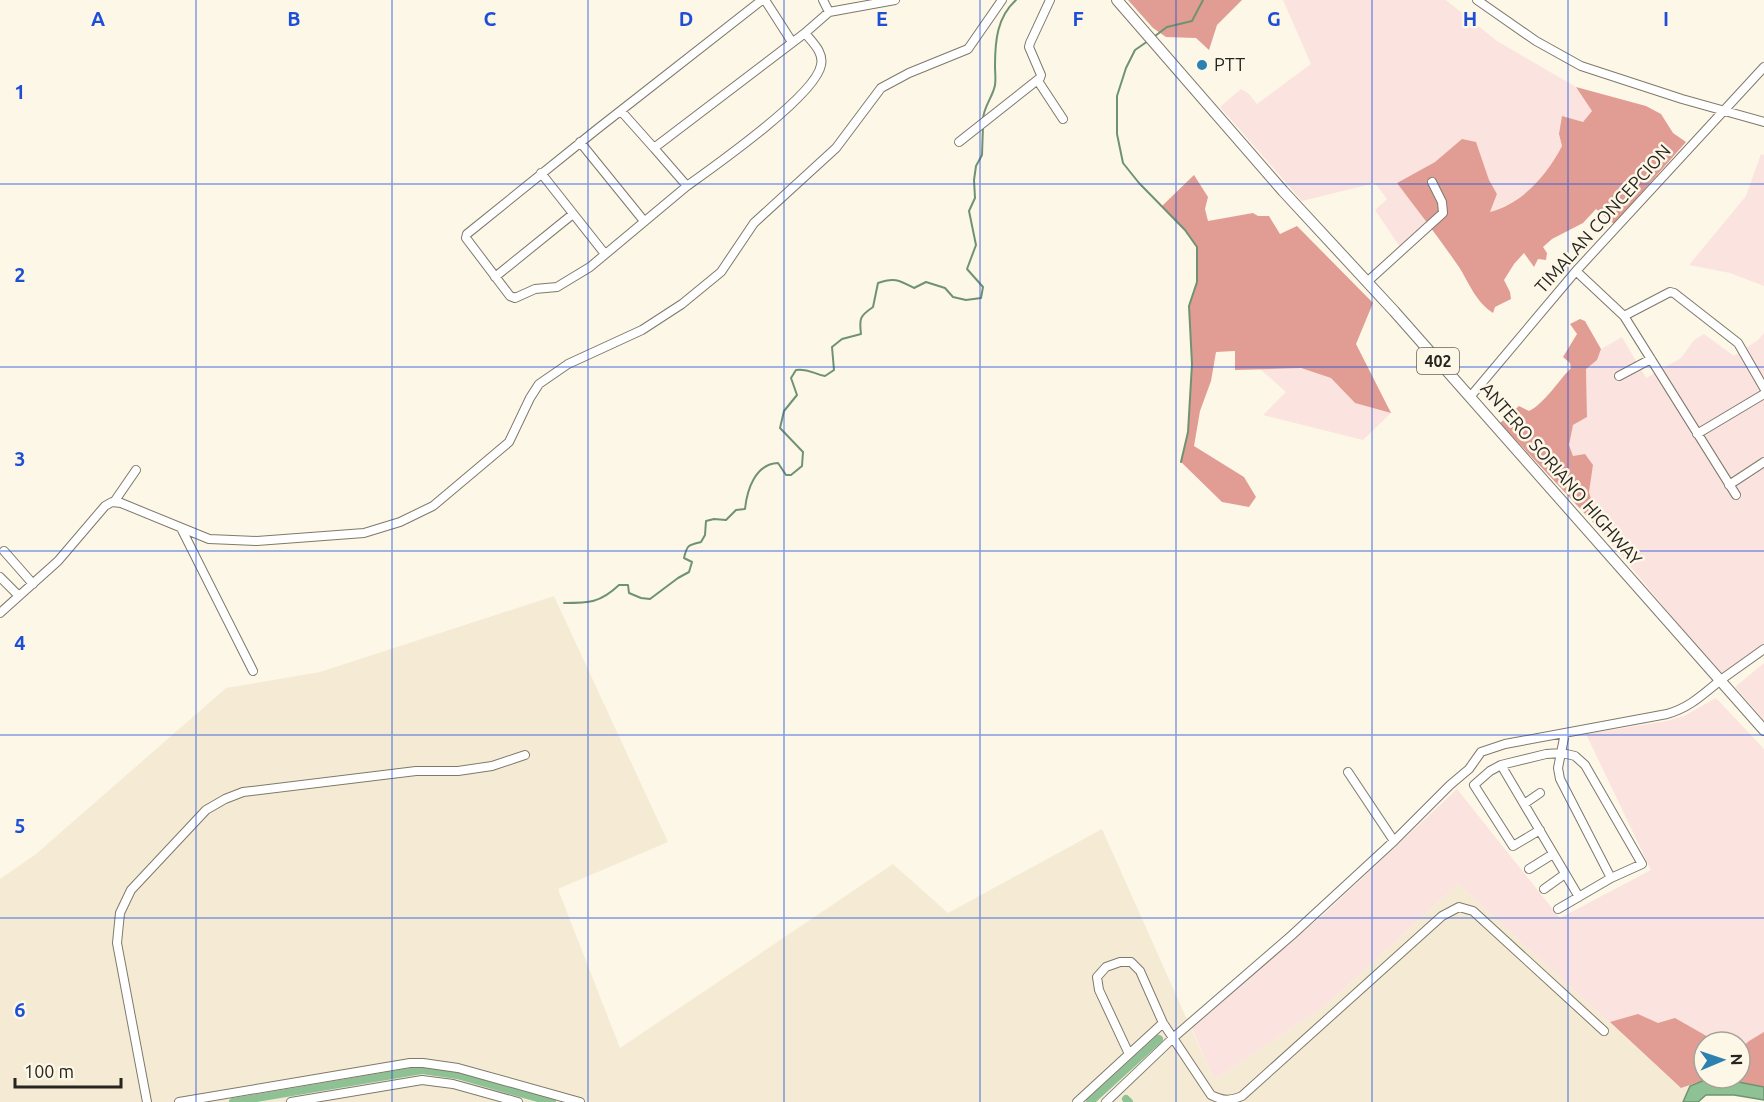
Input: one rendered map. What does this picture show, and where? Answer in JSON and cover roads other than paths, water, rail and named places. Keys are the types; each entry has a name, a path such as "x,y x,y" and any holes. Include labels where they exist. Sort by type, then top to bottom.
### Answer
{"main road":[{"name":"ANTERO SORIANO HIGHWAY","path":"1117,0 1283,191 1470,397 1764,730"}],"street":[{"path":"779,0 766,2 580,142 467,234 466,238 510,296 515,298 535,289 557,287 590,267 687,186 780,116 817,78 821,67 822,59 819,52 805,33"},
{"path":"823,0 830,12"},
{"path":"654,148 830,12 895,0"},
{"path":"0,613 58,561 105,506 114,502 121,502 209,539 257,541 364,533 400,522 433,506 509,442 539,384 568,364 642,330 682,304 721,272 754,223 836,148 881,88 909,73 968,49 1002,0"},
{"path":"959,142 1038,81 1041,75 1029,46 1050,0"},
{"path":"1477,0 1536,41 1581,66 1682,99 1764,122"},
{"path":"766,2 792,42"},
{"name":"TIMALAN CONCEPCION","path":"1470,397 1576,271 1764,67"},
{"path":"1038,81 1063,119"},
{"path":"621,111 687,186"},
{"path":"580,142 644,221"},
{"path":"541,173 605,254"},
{"path":"1366,282 1443,213 1442,202 1432,182"},
{"path":"495,277 573,214"},
{"path":"1576,271 1624,316 1736,495"},
{"path":"1624,316 1670,292 1674,293 1738,343 1764,388"},
{"path":"1619,376 1651,359"},
{"path":"1697,434 1764,394"},
{"path":"1729,485 1764,462"},
{"path":"114,502 136,470"},
{"path":"181,528 253,671"},
{"path":"4,551 33,584"},
{"path":"0,577 19,596"},
{"path":"1106,1102 1173,1038 1283,943 1394,841 1469,769 1481,753 1504,744 1682,710 1764,649"},
{"path":"1565,733 1558,768 1560,779 1611,878"},
{"path":"1540,830 1513,846 1474,784 1501,765 1546,754 1562,753 1575,756 1585,765 1642,864 1611,878 1558,909"},
{"path":"147,1102 117,943 120,913 131,890 206,810 243,792 416,771 458,771 492,766 525,755"},
{"path":"1501,765 1579,897"},
{"path":"1348,772 1394,841"},
{"path":"1524,804 1540,793"},
{"path":"1529,869 1553,854"},
{"path":"1544,889 1565,874"},
{"path":"1129,1054 1098,990 1097,977 1106,967 1120,962 1131,962 1140,971 1163,1023 1211,1095 1230,1101 1242,1096 1442,916 1459,907 1473,911 1604,1031"},
{"path":"1077,1102 1163,1023"},
{"path":"179,1102 402,1063 423,1063 458,1068 580,1102"},
{"path":"291,1102 422,1080 453,1084 518,1102"}],"waterway":[{"path":"983,121 984,112 995,85 998,30 1005,14 1016,0"},
{"path":"1155,36 1167,27 1192,21 1203,0"},
{"path":"1148,41 1135,50 1126,68 1117,96 1117,134 1123,163 1139,183 1185,230 1197,247 1197,282 1189,306 1192,364 1188,432 1181,462"},
{"path":"564,603 594,601 619,585 628,585 629,593 650,599 689,572 692,562 684,558 686,550 689,546 701,542 705,535 706,521 726,520 736,510 745,509 750,486 763,468 778,463 786,475 791,475 802,466 803,452 780,428 784,411 797,395 791,378 796,370 808,370 825,376 834,370 832,347 842,339 861,334 861,318 873,307 878,283 896,280 914,288 926,282 945,288 953,297 966,300 981,298 983,287 967,269 976,245 969,211 975,198 974,180 976,166 982,155 983,126"},
{"path":"1090,1102 1159,1039"},
{"path":"233,1102 422,1070 457,1075 552,1102"},
{"path":"1126,1099 1129,1102"}],"place":[{"name":"PTT","path":"1202,65"}]}
